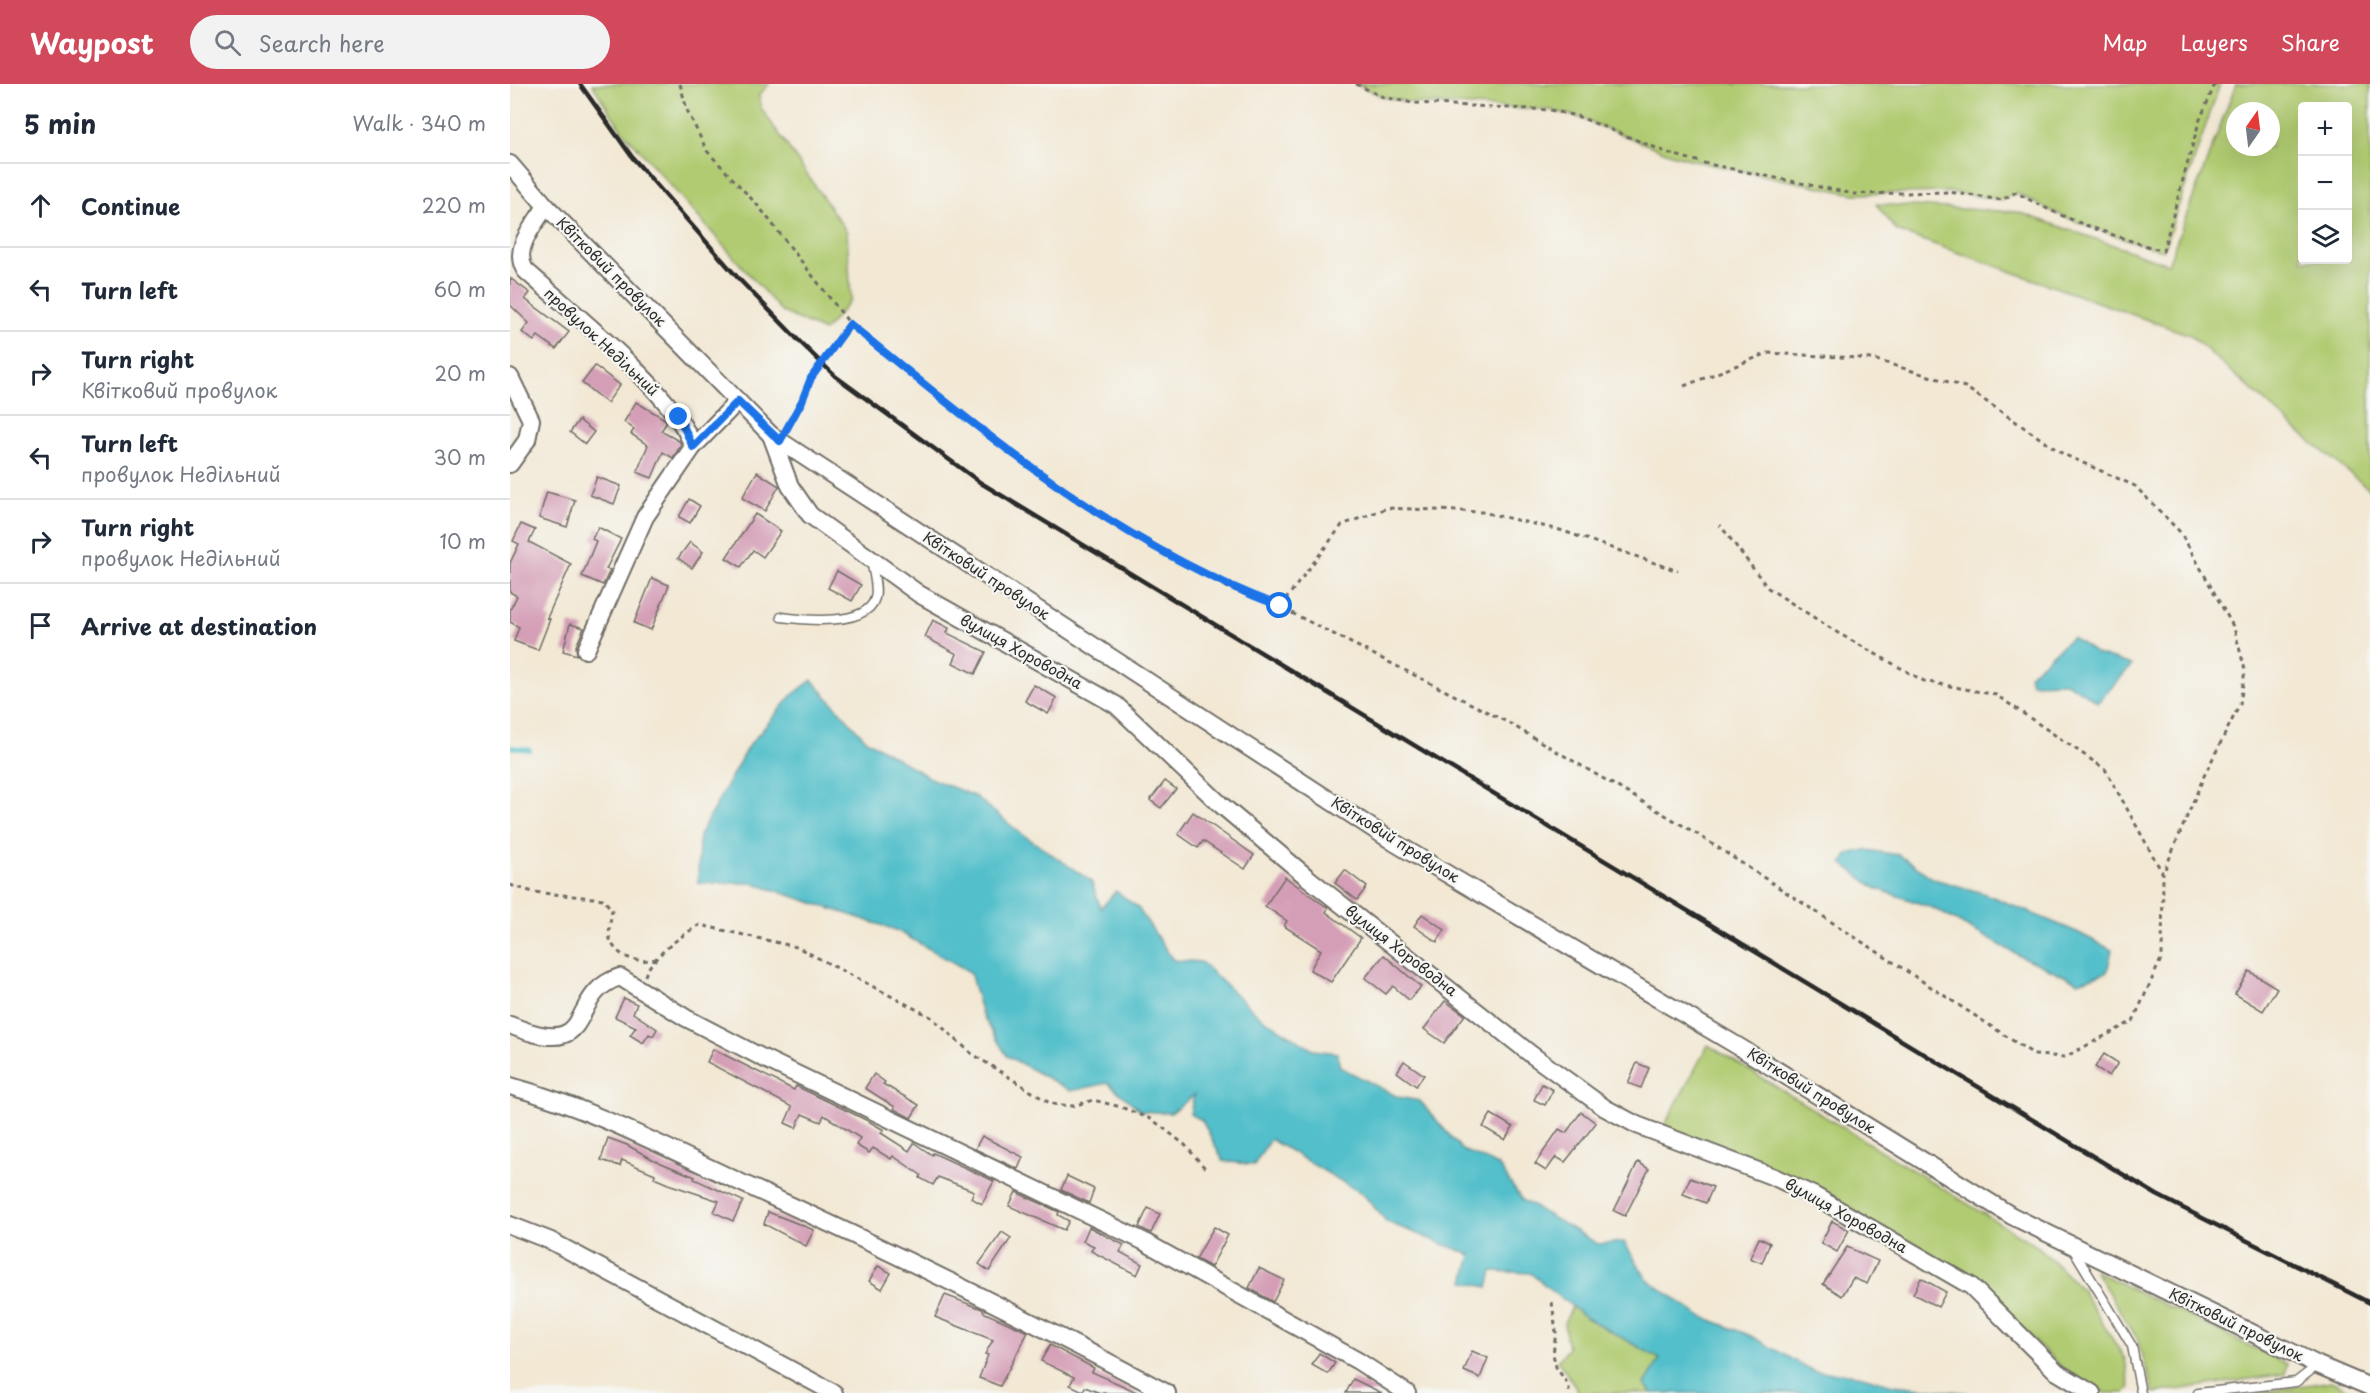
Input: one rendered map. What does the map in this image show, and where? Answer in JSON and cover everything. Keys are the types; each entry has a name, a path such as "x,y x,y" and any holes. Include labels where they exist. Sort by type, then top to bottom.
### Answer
{"street":[{"name":"Квітковий провулок","path":"510,164 546,206 776,438 1395,843 1741,1048 2012,1216 2318,1365 2370,1387"},
{"name":"провулок Недільний","path":"546,206 520,248 519,260 525,270 645,380 679,417 693,447"},
{"path":"510,377 531,420 527,440 510,463"},
{"path":"586,650 645,517 693,447 738,401"},
{"name":"вулиця Хороводна","path":"776,438 797,500 810,515 919,594 1122,710 1220,804 1308,878 1532,1055 1605,1108 1637,1125 1774,1177 1813,1195 1971,1286 2057,1372 2092,1393"},
{"path":"510,1025 546,1038 560,1038 570,1032 607,981 620,977 686,1018 761,1057 861,1103 1143,1241 1358,1361 1407,1393"},
{"path":"510,1086 537,1093 611,1123 828,1222 1167,1393"},
{"path":"510,1225 551,1241 834,1393"}],"lane":[{"path":"781,617 815,621 857,616 870,608 876,596 871,561"},
{"path":"2070,1245 2132,1346 2141,1393"},
{"path":"2198,1393 2296,1382 2318,1365"}],"path":[{"path":"680,84 687,110 707,151 760,208 850,324 1006,450 1081,504 1227,586 1280,606 1507,722 1664,815 2035,1055 2065,1058 2133,1021 2162,957 2163,874 2205,776 2240,704 2245,670 2234,628 2181,532 2136,486 2063,454 1965,387 1873,359 1768,353 1684,386"},
{"path":"1356,84 1383,97 1413,104 1550,110 1578,117 1671,154 1708,164 1854,194 1949,192 2002,200 2016,192 2048,211 2084,226 2163,251 2199,122 2214,84"},
{"path":"776,438 802,401 811,378 850,324"},
{"path":"1280,606 1342,525 1387,508 1482,512 1560,530 1678,571"},
{"path":"1720,525 1768,588 1838,633 1924,681 1996,695 2104,769 2163,874"},
{"path":"510,885 533,892 603,899 612,909 610,938 619,953 641,962 657,958"},
{"path":"641,989 646,970 657,958 688,931 700,925 796,947 931,1017 971,1053 1051,1104 1073,1106 1093,1100 1120,1107 1153,1120 1185,1145 1204,1168"},
{"path":"1552,1302 1556,1332 1553,1354 1556,1367 1569,1386 1569,1393"}],"green space":[{"path":"592,84 769,84 759,95 761,108 847,232 851,300 824,331 782,312 621,129"},
{"path":"1356,84 2220,84 2163,251 2070,219 2017,193 2002,200 1949,192 1854,194 1708,164 1671,154 1577,117 1550,110 1413,103 1383,97"},
{"path":"2236,84 2370,84 2370,490 2298,431 2190,335 1897,231 1876,204 2018,212 2168,264 2226,110 2226,156 2280,156 2280,102 2229,102"},
{"path":"1708,1045 2040,1248 2081,1289 2125,1359 2130,1387 2125,1393 2105,1393 2062,1368 1974,1281 1663,1128"},
{"path":"2095,1271 2287,1364 2285,1374 2154,1393 2137,1338"},
{"path":"1572,1307 1585,1317 1661,1359 1645,1384 1652,1393 1577,1393 1578,1390 1558,1361 1568,1348 1564,1323"},
{"path":"2331,1381 2357,1393 2257,1393"}],"water":[{"path":"2072,637 2097,654 2132,665 2098,702 2066,682 2031,683 2029,675"},
{"path":"812,680 865,739 930,778 976,797 1019,832 1091,881 1101,908 1116,891 1138,908 1173,960 1201,962 1259,1016 1313,1050 1337,1053 1340,1067 1398,1097 1420,1101 1462,1150 1498,1165 1522,1200 1598,1244 1624,1242 1647,1279 1698,1315 1749,1335 1813,1371 1859,1375 1893,1385 1968,1393 1652,1393 1645,1384 1660,1359 1585,1317 1530,1273 1492,1271 1488,1287 1464,1282 1471,1255 1387,1222 1363,1194 1270,1139 1254,1165 1223,1161 1202,1120 1190,1114 1194,1095 1171,1113 1141,1111 1108,1083 1071,1091 1007,1056 982,1015 970,972 896,930 752,883 698,883 699,836 747,748 791,696"},
{"path":"1866,850 1899,855 1934,879 1983,893 2077,932 2112,950 2107,972 2079,982 2022,957 1933,908 1875,888 1842,863 1848,854"}],"building":[{"path":"510,278 530,293 525,299 569,332 556,349 538,336 534,341 522,332 529,323 510,305"},
{"path":"595,366 620,385 607,403 582,383"},
{"path":"636,402 665,419 667,422 661,431 679,441 681,445 673,458 663,452 652,478 637,472 648,445 631,434 634,429 624,422"},
{"path":"579,420 594,432 585,444 570,432"},
{"path":"757,472 779,486 765,511 742,498"},
{"path":"597,477 621,486 614,504 590,495"},
{"path":"547,492 575,500 567,527 539,518"},
{"path":"689,499 700,506 690,523 679,517"},
{"path":"755,514 781,531 763,557 753,550 741,567 726,558"},
{"path":"521,524 535,530 529,542 571,564 547,618 550,619 538,650 514,641 519,627 510,622 510,610 517,596 510,592 510,563 519,544 513,541"},
{"path":"598,527 621,539 606,569 610,570 603,585 582,576 596,541 592,539"},
{"path":"690,542 703,552 692,568 678,558"},
{"path":"837,571 861,585 852,601 828,588"},
{"path":"652,578 669,585 651,630 634,623"},
{"path":"933,620 949,628 947,633 986,652 975,674 953,663 957,654 925,637"},
{"path":"570,624 584,628 576,646 577,655 563,651"},
{"path":"1034,685 1057,698 1048,714 1025,701"},
{"path":"1165,781 1176,789 1161,808 1150,800"},
{"path":"1193,812 1254,855 1245,869 1203,841 1198,848 1178,834"},
{"path":"1345,870 1367,887 1357,900 1335,883"},
{"path":"1285,877 1328,908 1326,912 1361,938 1331,982 1310,970 1321,950 1284,926 1287,921 1265,906"},
{"path":"1422,914 1445,930 1437,942 1414,926"},
{"path":"1384,955 1421,987 1409,1000 1393,986 1386,994 1365,978"},
{"path":"2249,971 2277,988 2263,1011 2235,994"},
{"path":"624,998 637,1004 633,1013 657,1029 653,1036 649,1034 643,1043 630,1035 636,1027 615,1017"},
{"path":"1445,1001 1465,1015 1444,1043 1424,1029"},
{"path":"713,1049 794,1090 796,1086 870,1122 884,1130 881,1133 909,1151 914,1143 932,1155 933,1153 994,1181 982,1204 971,1198 974,1191 938,1177 933,1185 920,1178 921,1175 893,1156 891,1159 873,1148 869,1153 856,1145 860,1138 824,1115 821,1122 802,1114 796,1128 785,1123 792,1107 707,1062"},
{"path":"2104,1054 2118,1063 2109,1076 2095,1067"},
{"path":"1404,1061 1424,1075 1416,1086 1397,1072"},
{"path":"1637,1063 1649,1068 1641,1088 1628,1083"},
{"path":"874,1074 885,1082 883,1084 919,1105 911,1118 865,1088"},
{"path":"1542,1084 1553,1090 1545,1105 1534,1100"},
{"path":"1581,1112 1596,1123 1565,1162 1556,1157 1546,1171 1535,1164 1559,1129 1566,1133"},
{"path":"1491,1114 1513,1127 1505,1140 1483,1127"},
{"path":"982,1136 1023,1157 1018,1169 975,1149"},
{"path":"608,1138 743,1201 733,1221 714,1212 719,1201 668,1184 654,1178 655,1174 622,1160 620,1166 601,1160"},
{"path":"1638,1162 1649,1169 1625,1216 1614,1211"},
{"path":"1067,1176 1094,1189 1089,1203 1061,1190"},
{"path":"1690,1178 1713,1187 1706,1203 1683,1194"},
{"path":"1016,1192 1059,1212 1058,1215 1069,1221 1064,1230 1009,1206"},
{"path":"1148,1208 1160,1214 1151,1233 1139,1227"},
{"path":"768,1212 814,1230 806,1246 764,1224"},
{"path":"1832,1221 1849,1230 1837,1252 1821,1243"},
{"path":"1089,1227 1124,1245 1120,1252 1142,1264 1137,1275 1091,1251 1094,1246 1083,1241"},
{"path":"1214,1227 1228,1235 1211,1267 1196,1259"},
{"path":"1002,1232 1011,1238 989,1271 979,1264"},
{"path":"1759,1238 1770,1243 1762,1263 1750,1258"},
{"path":"1847,1247 1878,1261 1867,1284 1853,1278 1842,1296 1823,1284"},
{"path":"878,1266 891,1273 882,1289 869,1281"},
{"path":"1259,1268 1284,1280 1273,1302 1249,1288"},
{"path":"1921,1278 1946,1292 1938,1307 1913,1294"},
{"path":"945,1295 982,1309 985,1313 1028,1332 1000,1386 979,1378 988,1355 985,1354 993,1340 935,1317"},
{"path":"1050,1345 1094,1368 1092,1372 1139,1393 1100,1393 1085,1387 1083,1391 1070,1385 1074,1377 1041,1361"},
{"path":"1472,1351 1488,1358 1480,1378 1464,1371"},
{"path":"1319,1353 1335,1363 1328,1374 1312,1365"},
{"path":"1353,1379 1382,1393 1346,1393"}],"waterway":[{"path":"510,747 530,750"}],"railway":[{"path":"580,84 632,157 738,278 800,342 835,376 981,483 2157,1195 2370,1303"}],"route":[{"path":"679,417 691,437 693,447 738,401 771,435 780,441 802,401 811,378 850,324 1006,450 1081,504 1227,586 1280,606"}]}
